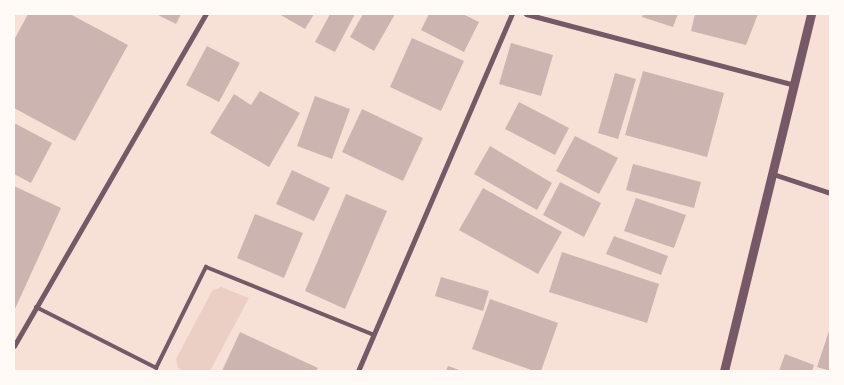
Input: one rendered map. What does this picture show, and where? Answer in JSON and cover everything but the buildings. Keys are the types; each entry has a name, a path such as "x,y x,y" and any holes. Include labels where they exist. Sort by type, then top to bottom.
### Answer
{"street":[{"path":"14,346 206,14"},
{"path":"358,371 512,14"},
{"path":"526,14 794,85"},
{"path":"724,371 811,14"},
{"path":"773,174 830,193"}],"lane":[{"path":"156,368 206,267 374,335"},
{"path":"36,307 162,371"}],"shaded area":[{"path":"221,287 249,298 210,371 185,371 178,368 176,359 212,291"}]}
